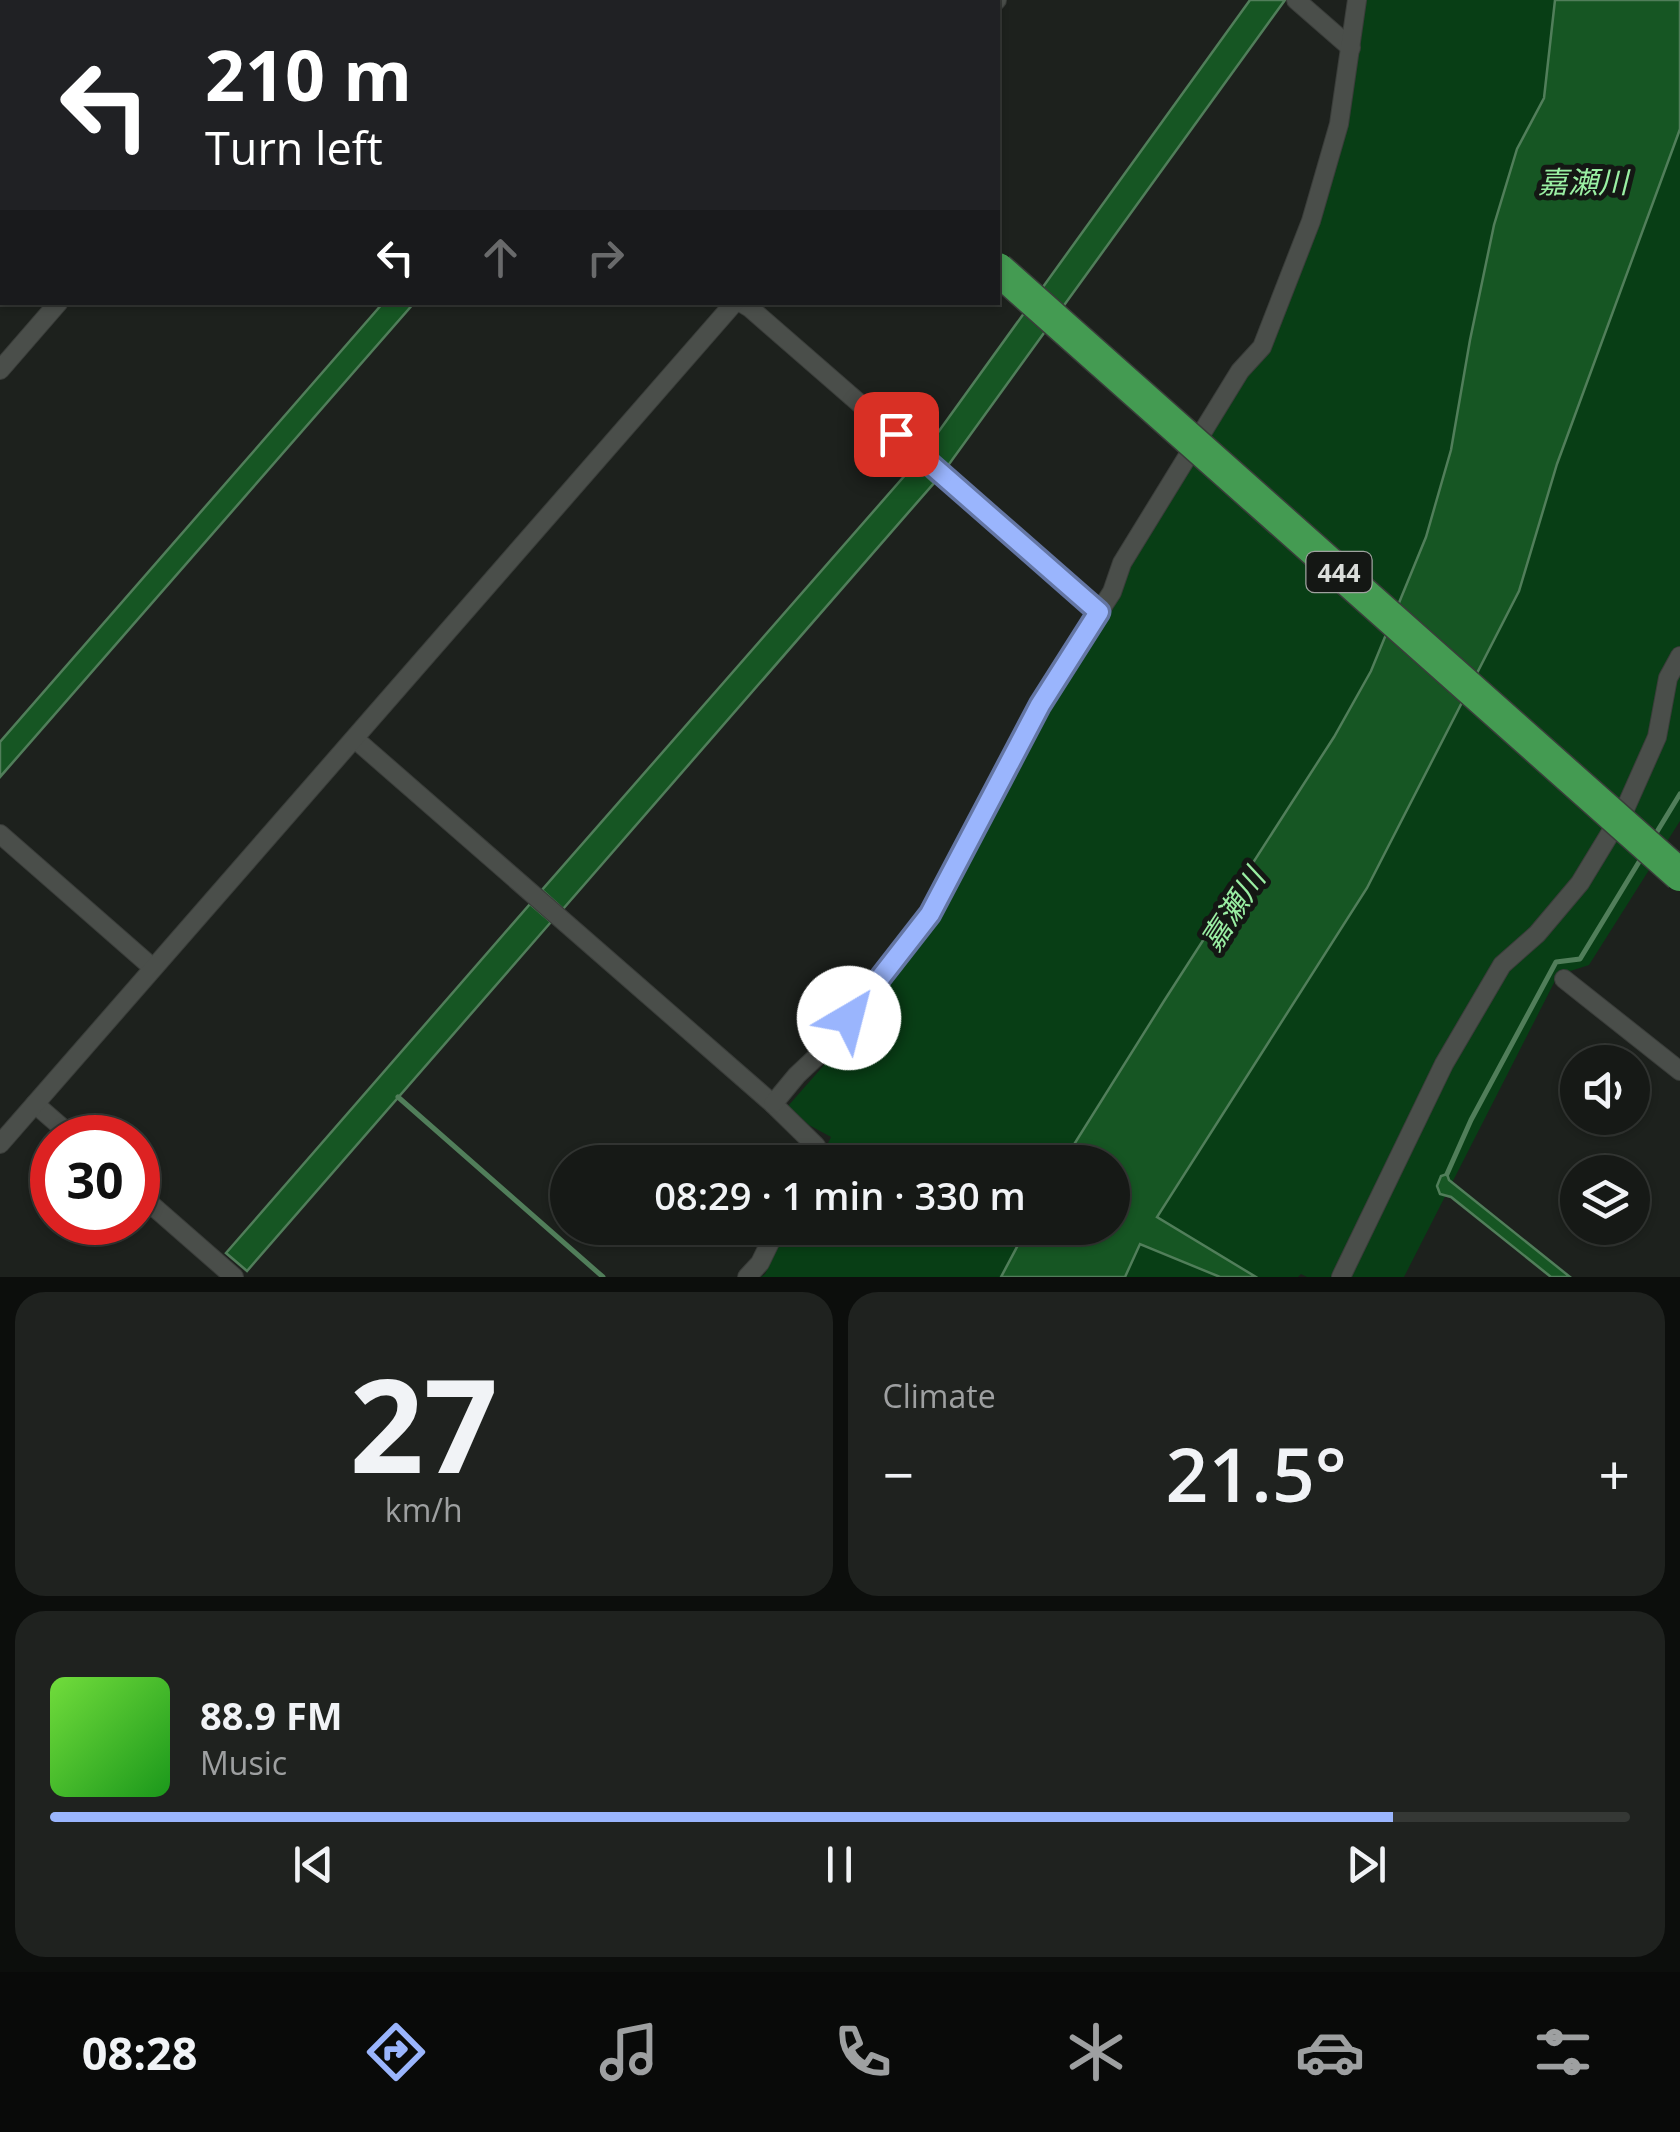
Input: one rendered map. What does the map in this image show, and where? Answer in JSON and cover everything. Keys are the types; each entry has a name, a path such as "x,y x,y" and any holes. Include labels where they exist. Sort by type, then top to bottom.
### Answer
{"highway":[{"name":"444","path":"1000,271 1680,874"}],"street":[{"path":"1296,0 1351,48"},
{"path":"773,1104 829,1044 930,914 1040,705 1112,592 1130,549 1240,372 1262,347 1311,221 1339,124 1357,0"},
{"path":"0,370 56,305"},
{"path":"0,1144 734,305"},
{"path":"744,305 1099,612"},
{"path":"1341,1277 1444,1064 1502,965 1537,934 1580,883 1626,809 1657,737 1668,678 1680,656"},
{"path":"355,739 815,1145"},
{"path":"0,834 153,968"},
{"path":"1564,979 1680,1071"},
{"path":"35,1104 48,1115"},
{"path":"160,1212 234,1277"},
{"path":"748,1277 769,1245"},
{"path":"1353,1277 1354,1250"}],"shaded area":[{"path":"1364,0 1598,0 1494,225 1451,450 1426,537 1371,671 1334,737 1074,1145 827,1145 831,1137 809,1125 788,1106 847,1039 940,915 1049,709 1121,594 1127,567 1241,379 1316,228"},
{"path":"1680,66 1680,821 1589,965 1558,975 1404,1277 1256,1277 1157,1217 1367,888 1519,591"},
{"path":"1140,1244 1220,1277 1125,1277"},
{"path":"779,1245 1018,1245 1001,1277 761,1277"}],"water":[{"path":"1250,0 1285,0 947,467 926,449"},
{"name":"嘉瀬川","path":"1555,0 1680,0 1680,129 1557,464 1519,591 1367,888 1157,1217 1256,1277 1220,1277 1140,1244 1125,1277 1001,1277 1018,1245 1130,1245 1130,1145 1074,1145 1334,737 1371,671 1426,537 1451,450 1494,225 1517,149 1544,98"},
{"path":"381,305 412,305 0,777 0,742"},
{"path":"914,465 934,483 563,909 542,890"},
{"path":"530,904 551,922 247,1271 226,1253"},
{"path":"1447,1174 1449,1180 1570,1277 1551,1277 1451,1197 1440,1194 1437,1186 1441,1176"}],"waterway":[{"path":"1655,835 1680,794"},
{"path":"1447,1174 1471,1120 1556,962 1580,959 1642,857"},
{"path":"398,1097 603,1277"}],"route":[{"path":"849,1018 930,914 1040,705 1099,612 896,434"}]}
